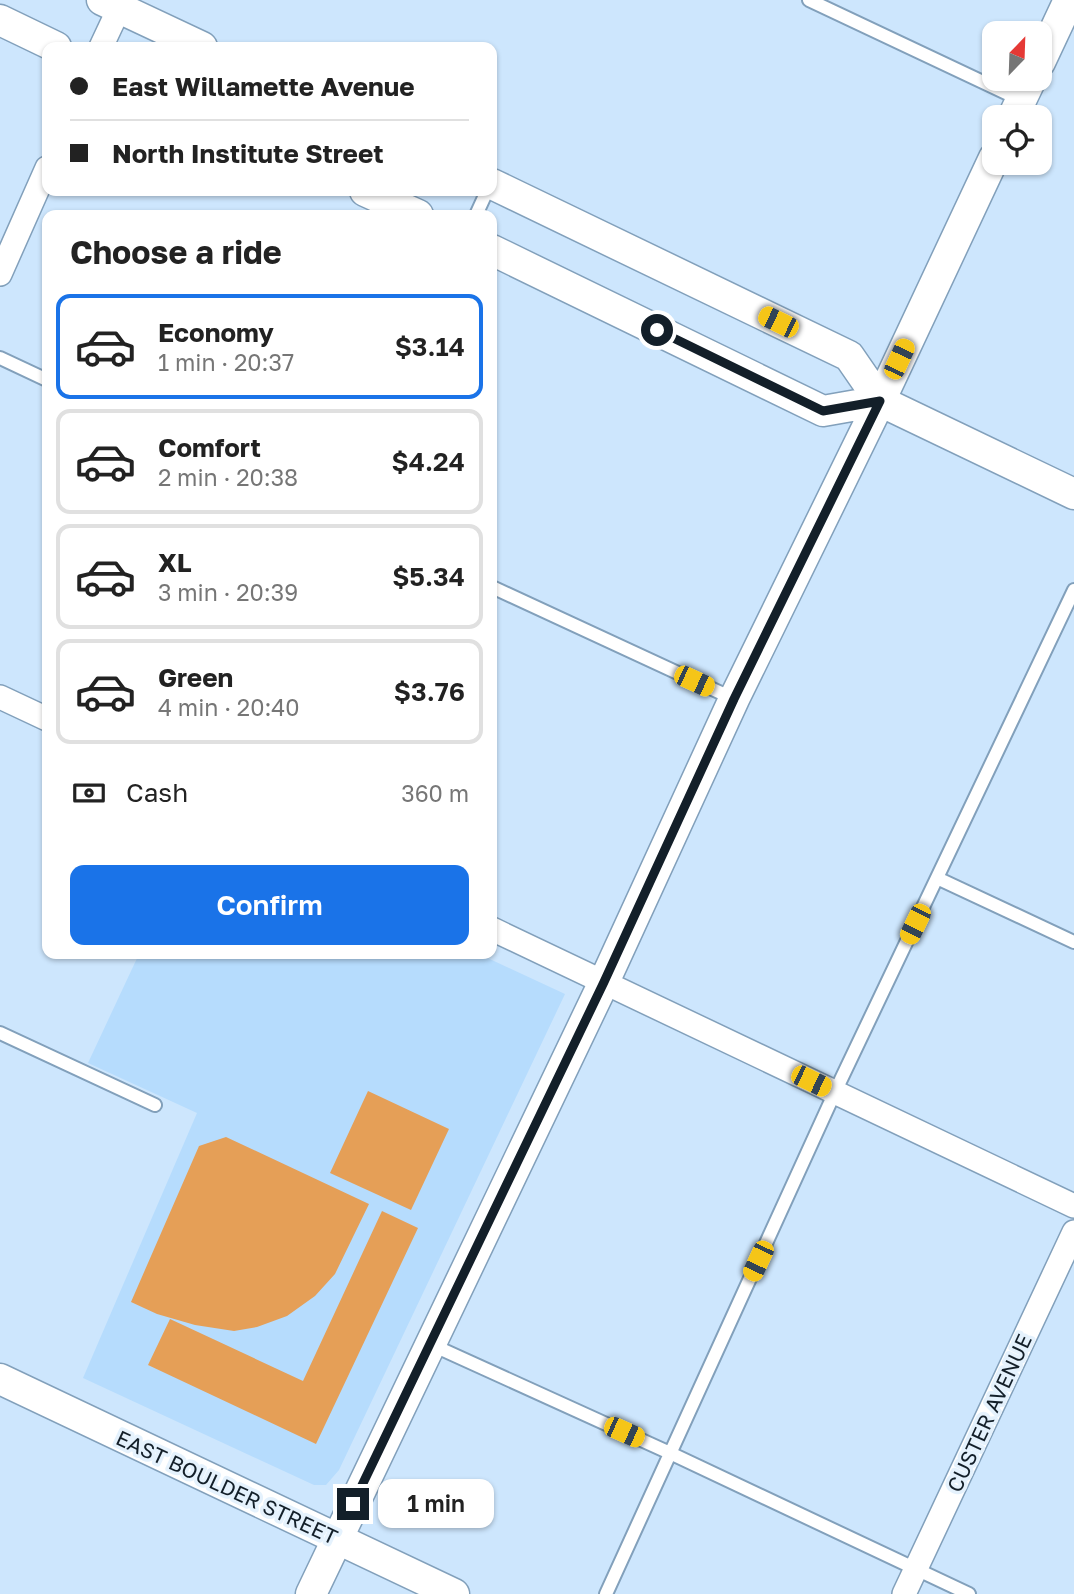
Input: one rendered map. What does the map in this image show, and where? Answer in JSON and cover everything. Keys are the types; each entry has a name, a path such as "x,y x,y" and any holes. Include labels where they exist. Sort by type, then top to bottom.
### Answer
{"street":[{"path":"1052,36 1069,0"},
{"path":"102,42 114,3 192,42"},
{"path":"0,20 46,42"},
{"path":"311,1594 604,982 734,699 880,401 986,175"},
{"path":"0,274 42,179"},
{"path":"497,186 849,356 880,401 1074,494"},
{"path":"376,196 407,210"},
{"path":"497,252 823,411 880,401"},
{"path":"0,697 42,717"},
{"path":"497,931 1074,1206"},
{"name":"CUSTER AVENUE","path":"904,1594 1074,1232"},
{"name":"EAST BOULDER STREET","path":"0,1379 454,1594"}],"lane":[{"path":"810,0 1022,99"},
{"path":"0,358 42,378"},
{"path":"497,589 734,699"},
{"path":"606,1594 835,1093 1074,590"},
{"path":"937,878 1074,942"},
{"path":"0,1033 155,1105"},
{"path":"430,1344 670,1453 969,1594"}],"shaded area":[{"path":"137,959 490,959 565,994 339,1470 326,1485 314,1485 83,1378 197,1113 88,1063"},
{"path":"368,1091 449,1129 411,1210 330,1173"},
{"path":"226,1137 369,1204 335,1274 315,1296 287,1316 257,1327 234,1331 195,1325 157,1314 131,1302 199,1146"},
{"path":"382,1211 418,1228 316,1444 148,1365 170,1319 303,1381"}],"route":[{"path":"353,1504 604,982 734,699 880,401 823,411 657,330"}]}
